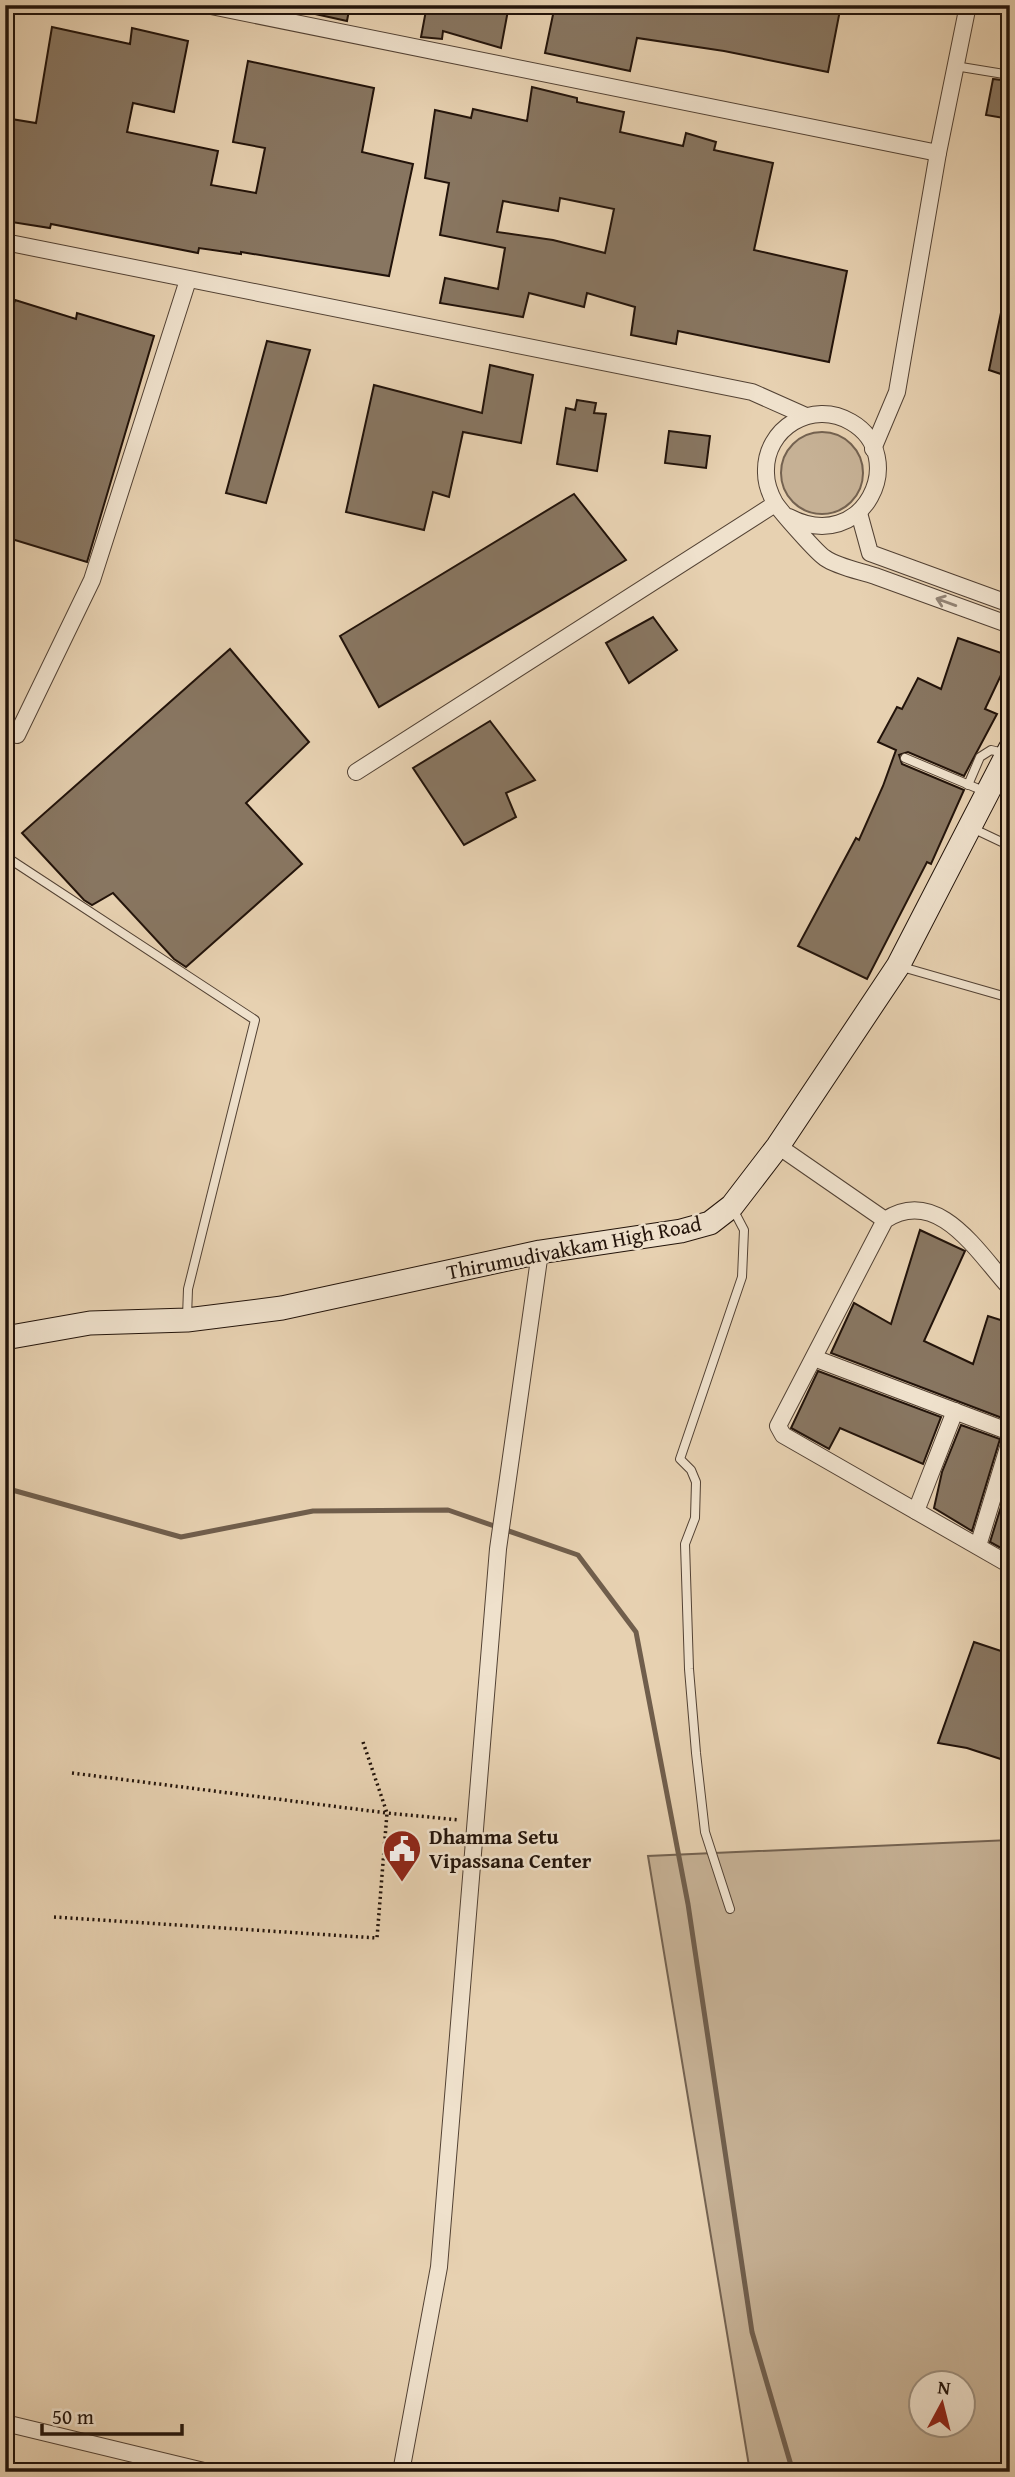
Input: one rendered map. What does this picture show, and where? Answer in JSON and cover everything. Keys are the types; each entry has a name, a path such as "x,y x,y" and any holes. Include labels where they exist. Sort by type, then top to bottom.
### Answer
{"main road":[{"name":"Thirumudivakkam High Road","path":"5,1338 90,1323 187,1320 282,1308 540,1252 681,1231 710,1223 732,1206 778,1146 898,966 971,827 978,788 1008,757"}],"street":[{"path":"206,5 938,153"},
{"path":"873,449 897,392 938,153 968,5"},
{"path":"5,242 752,392 806,416 838,416 853,423 873,449 877,477 867,503 846,522 817,527 789,517"},
{"path":"17,735 92,580 188,280"},
{"path":"806,416 780,432 766,459 769,490 775,504 825,558 1010,625"},
{"path":"356,772 775,504"},
{"path":"859,513 870,553 1010,604"},
{"path":"778,1146 885,1220"},
{"path":"1010,1288 944,1218 920,1209 900,1210 885,1220 778,1426 783,1436 1010,1565"},
{"path":"401,2472 439,2267 498,1549 540,1252"},
{"path":"814,1358 1010,1432"},
{"path":"916,1511 955,1411"},
{"path":"978,1546 1010,1441"},
{"path":"5,2423 208,2472"}],"lane":[{"path":"955,66 1010,75"},
{"path":"905,758 978,788"},
{"path":"971,827 1010,846"},
{"path":"5,864 11,860 255,1020 188,1289 187,1320"},
{"path":"898,966 1010,998"},
{"path":"730,1909 705,1832 696,1753 689,1669 685,1544 695,1518 696,1482 691,1470 680,1459 742,1277 744,1230 732,1206"}],"path":[{"path":"54,1917 377,1938 387,1813 362,1739"},
{"path":"72,1773 387,1813 476,1821"}],"shaded area":[{"path":"822,432 838,435 851,444 860,457 863,473 860,489 851,502 838,511 822,514 806,511 793,502 784,489 781,473 784,457 793,444 806,435"},
{"path":"1010,1840 1010,2472 750,2472 648,1856"}],"building":[{"path":"307,5 350,5 347,21 306,12"},
{"path":"427,5 509,5 501,48 443,31 442,39 421,37"},
{"path":"555,5 841,5 828,72 724,51 637,38 630,71 545,53"},
{"path":"52,27 130,44 132,28 188,41 174,112 133,103 127,132 218,151 211,185 256,193 265,148 233,142 248,61 374,88 362,152 413,164 389,276 241,252 199,248 198,253 51,224 50,228 5,221 5,118 36,123"},
{"path":"993,79 1010,81 1010,119 986,115"},
{"path":"532,87 577,98 577,102 624,112 620,132 683,146 686,133 716,142 714,150 773,163 754,250 847,271 829,362 678,331 676,344 631,335 635,307 587,293 584,307 529,293 523,317 440,303 445,278 498,289 505,248 440,235 449,183 425,178 435,110 471,118 473,109 527,121","holes":["560,198 614,209 605,253 553,240 497,232 503,201 558,211"]},
{"path":"15,300 76,319 77,313 154,336 87,562 5,537 5,335"},
{"path":"1003,303 1010,303 1010,377 989,370"},
{"path":"267,341 310,350 266,503 226,493"},
{"path":"490,365 533,375 521,443 463,432 449,497 433,492 424,530 346,512 374,385 482,413"},
{"path":"577,400 596,403 594,413 606,414 597,471 557,464 566,408 575,410"},
{"path":"669,431 710,436 706,468 665,463"},
{"path":"574,494 626,560 379,707 340,636"},
{"path":"653,617 677,650 629,683 606,643"},
{"path":"958,638 1010,656 985,709 997,714 964,776 908,752 899,755 902,764 964,790 931,864 927,862 867,979 798,946 856,838 859,840 883,786 896,750 878,742 897,707 902,709 918,678 941,689"},
{"path":"230,649 309,742 246,803 302,864 186,967 174,959 113,893 92,905 84,900 22,833"},
{"path":"490,721 535,780 506,793 516,817 464,845 413,768"},
{"path":"920,1230 965,1251 924,1341 973,1364 988,1316 1010,1323 1010,1421 831,1353 854,1303 891,1324"},
{"path":"818,1371 941,1417 923,1464 840,1428 829,1449 791,1428"},
{"path":"961,1425 1000,1439 972,1531 934,1508 942,1472"},
{"path":"1010,1478 1010,1553 990,1542"},
{"path":"974,1642 1010,1654 1010,1762 967,1748 938,1743"}],"waterway":[{"path":"5,1488 181,1537 313,1511 448,1510 578,1555 636,1632 688,1904 752,2332 793,2472"}],"place":[{"name":"Dhamma Setu Vipassana Center","path":"402,1883"}]}
